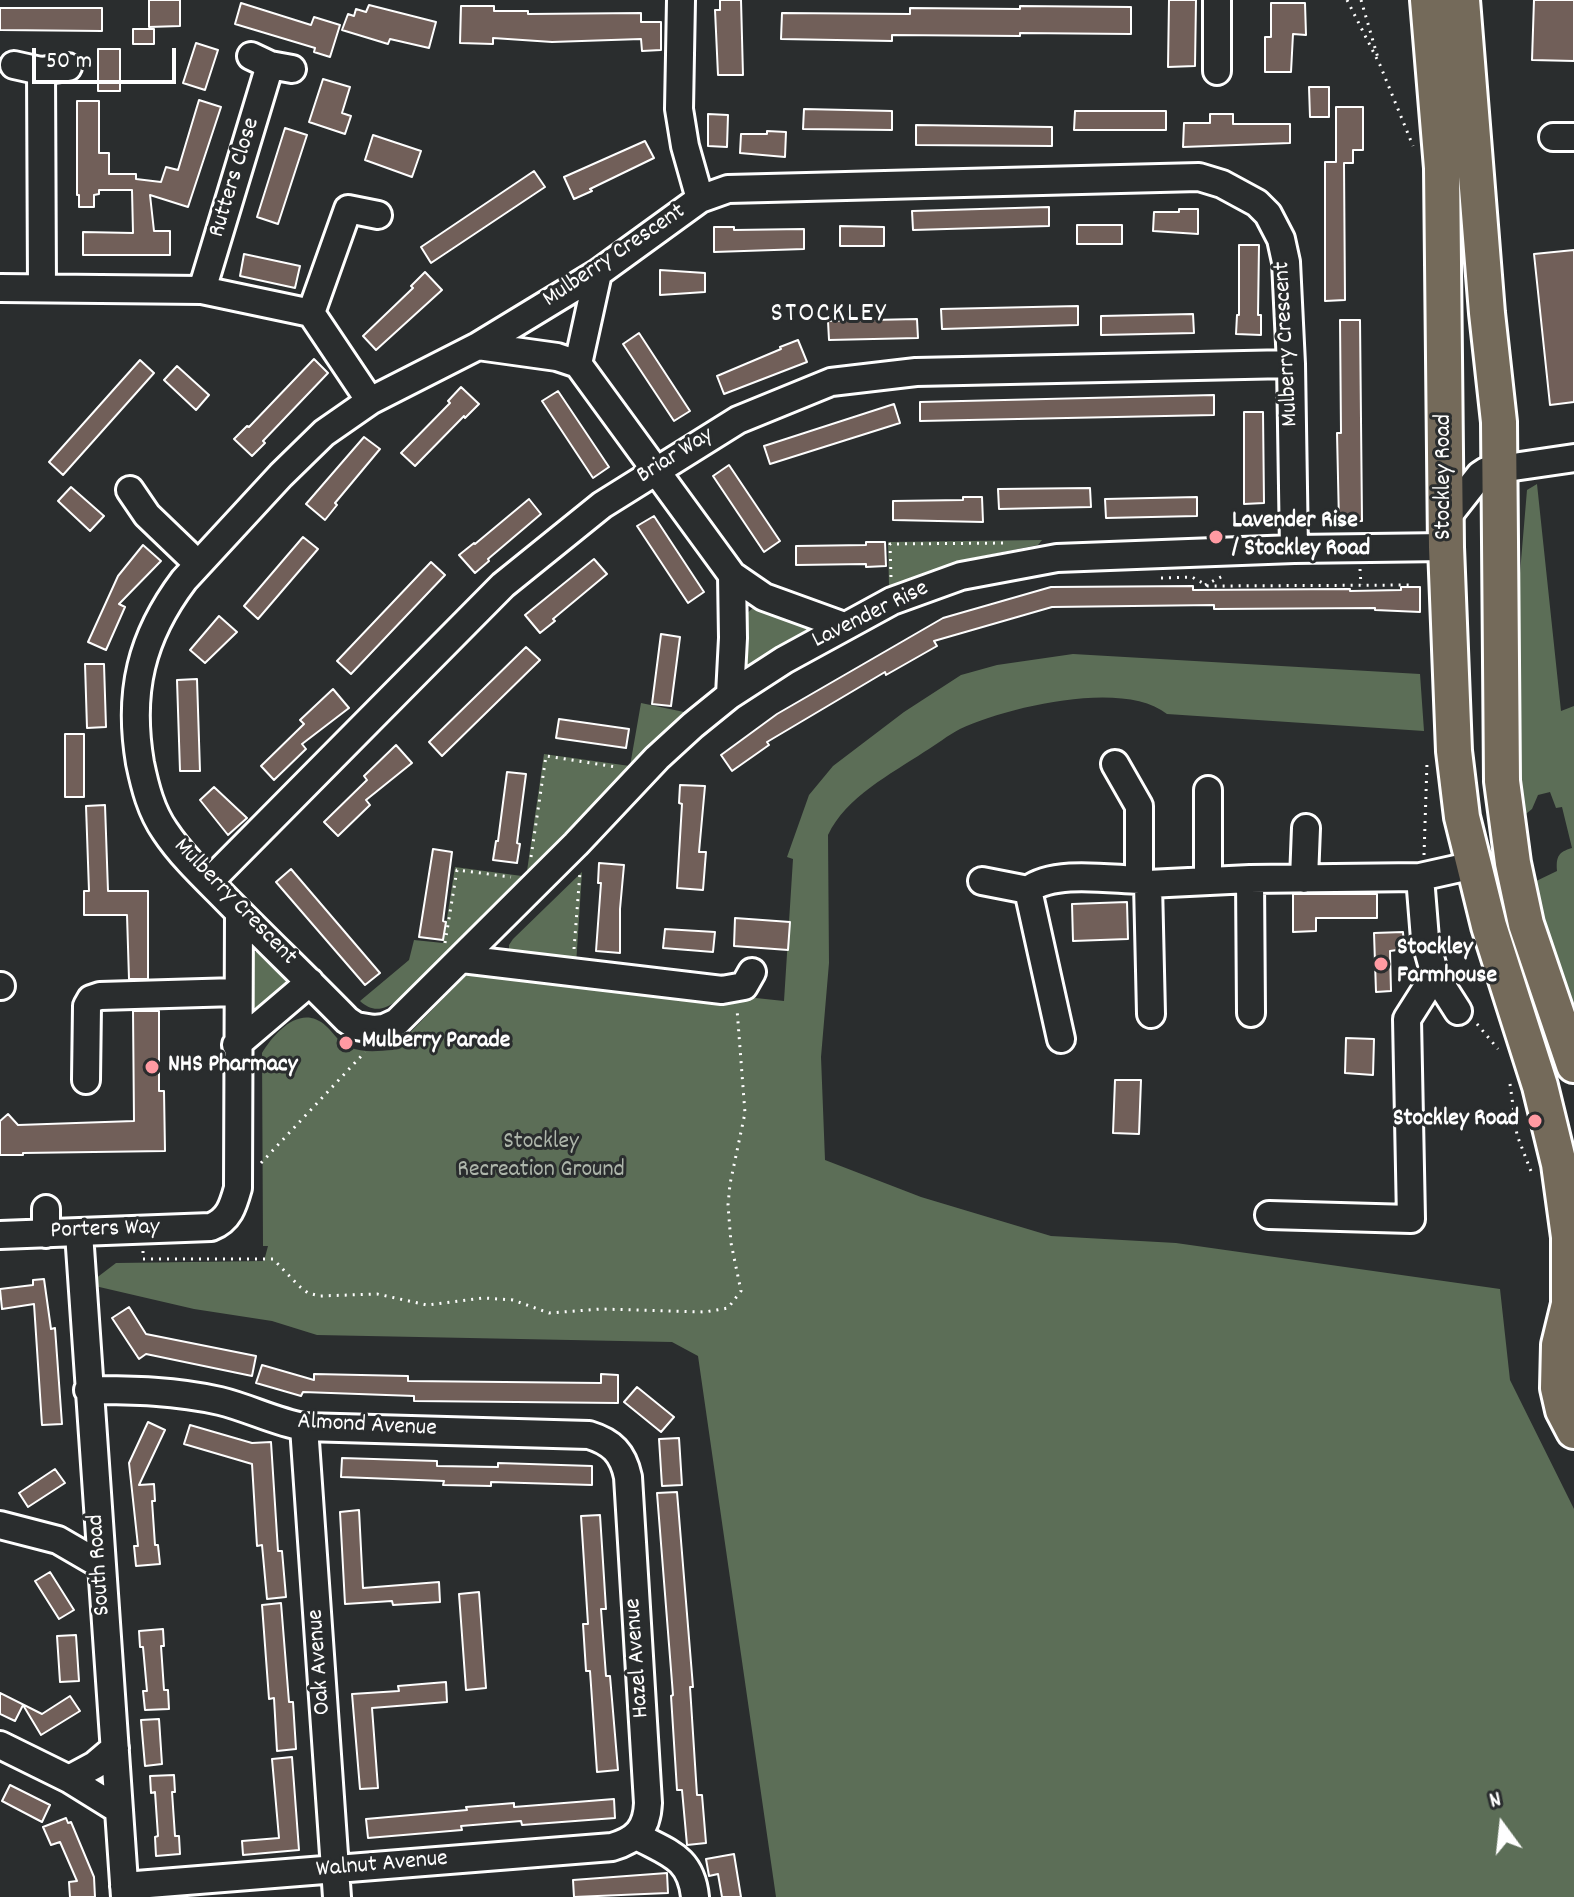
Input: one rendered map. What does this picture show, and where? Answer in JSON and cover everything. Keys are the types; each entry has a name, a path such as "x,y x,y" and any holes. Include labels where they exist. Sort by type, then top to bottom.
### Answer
{"main road":[{"name":"Stockley Road","path":"1428,0 1442,168 1447,532 1454,751 1462,817 1489,926 1540,1086 1559,1164 1569,1237 1569,1304 1559,1345 1566,1360 1563,1410 1574,1431"},
{"path":"1462,0 1501,467 1502,781 1515,825 1526,924 1574,1065"}],"street":[{"path":"681,0 679,109 685,146 700,199"},
{"path":"1217,0 1217,71"},
{"name":"Rutters Close","path":"202,290 271,63"},
{"path":"14,65 41,71 68,67"},
{"path":"41,71 42,287"},
{"name":"Mulberry Crescent","path":"390,1026 374,1029 356,1026 239,913 165,831 149,801 135,719 138,677 152,633 171,598 198,564 324,433 370,401 478,346 598,273 700,199 728,189 1199,177 1222,184 1257,203 1268,214 1281,239 1286,262 1294,549"},
{"path":"311,313 348,209 378,215"},
{"path":"578,364 598,273"},
{"path":"0,288 202,290 311,313 370,401"},
{"path":"478,346 557,357 578,364 732,575 764,597 844,626"},
{"name":"Briar Way","path":"209,882 503,585 602,505 738,420 831,382 916,372 1291,364"},
{"path":"1447,532 1480,475 1501,467 1574,458"},
{"path":"130,490 147,515 198,564"},
{"name":"Lavender Rise","path":"390,1026 404,1017 675,742 730,695 844,626 892,601 961,576 1057,558 1294,549 1447,532"},
{"path":"730,695 732,575"},
{"path":"1115,764 1139,806 1151,1014"},
{"path":"1208,790 1208,881"},
{"path":"1304,879 1306,828"},
{"path":"982,881 1028,890 1040,882 1059,879 1144,882 1420,877 1474,865"},
{"path":"1420,877 1425,939 1435,975 1458,1011"},
{"path":"1250,879 1251,1013"},
{"path":"1028,890 1061,1039"},
{"path":"238,1188 236,1045 239,913"},
{"path":"462,959 573,972 744,981"},
{"path":"1269,1215 1411,1219 1407,1019 1435,975"},
{"path":"236,1045 310,982"},
{"path":"86,1080 87,1006 91,999 112,995 237,992"},
{"name":"Porters Way","path":"0,1235 46,1221 79,1233 211,1227 229,1215 238,1188"},
{"name":"South Road","path":"79,1233 124,1892"},
{"name":"Almond Avenue","path":"88,1390 184,1394 224,1402 281,1423 304,1427 589,1435 602,1439 621,1454 628,1477"},
{"name":"Oak Avenue","path":"304,1427 336,1884"},
{"name":"Hazel Avenue","path":"628,1477 648,1803 646,1820 637,1836"},
{"path":"58,1540 97,1513"},
{"path":"0,1525 58,1540 101,1565"},
{"path":"0,1745 69,1779 119,1810"},
{"path":"69,1779 95,1765 115,1748"},
{"path":"637,1836 683,1862 690,1873 695,1897"},
{"name":"Walnut Avenue","path":"124,1892 336,1884 612,1847 637,1836"}],"path":[{"path":"1347,0 1380,65 1413,145"},
{"path":"1361,0 1380,65"},
{"path":"892,601 890,544 1012,543"},
{"path":"1159,578 1192,577 1208,586 1414,585"},
{"path":"536,884 529,870 546,756 626,769 637,779"},
{"path":"573,972 580,870 591,859 576,844"},
{"path":"439,982 457,870 520,878 536,884"},
{"path":"143,1242 143,1259 273,1259 299,1286 308,1293 320,1296 377,1294 427,1305 484,1298 513,1300 549,1313 601,1309 705,1312 728,1308 741,1291 731,1243 728,1205 745,1113 744,981"},
{"path":"1458,1011 1469,1015 1499,1049"},
{"path":"238,1188 390,1026"},
{"path":"1510,1077 1517,1135 1533,1180"}],"green space":[{"path":"1537,484 1561,711 1574,706 1574,1022 1530,884 1557,871 1559,856 1572,848 1562,807 1556,808 1550,792 1538,795 1532,809 1522,817 1518,801 1515,632 1527,490"},
{"path":"1042,540 1038,545 958,561 889,586 888,542"},
{"path":"755,606 808,626 809,633 747,669 744,667 744,616"},
{"name":"Stockley Recreation Ground","path":"1073,654 1420,674 1424,731 1167,714 1148,704 1123,698 1065,700 1006,712 960,729 870,788 846,809 828,835 829,963 821,1057 825,1160 921,1197 1051,1236 1176,1243 1500,1289 1510,1380 1574,1509 1574,1897 776,1897 698,1356 672,1342 317,1335 272,1321 194,1309 95,1286 95,1279 116,1263 264,1261 268,1246 263,1246 262,1053 281,1029 298,1019 317,1020 342,1043 354,1049 393,1050 473,968 784,1001 793,859 787,857 809,795 833,766 904,712 961,675 997,665"},
{"path":"641,703 684,712 527,871 544,754 630,766"},
{"path":"455,867 522,876 398,1000 379,1009 365,1005 360,1001 409,960 414,940 443,943"},
{"path":"582,872 576,965 514,955 509,951 513,939"},
{"path":"260,951 286,975 286,981 269,1003 251,1007 251,953"}],"building":[{"path":"149,0 180,0 180,26 149,27"},
{"path":"720,0 741,0 743,75 718,75 715,10 720,10"},
{"path":"1169,0 1196,0 1195,66 1168,67"},
{"path":"1534,0 1574,0 1574,61 1532,60"},
{"path":"241,3 311,25 314,17 340,25 330,57 314,52 315,48 235,24"},
{"path":"1271,3 1305,3 1306,35 1293,34 1291,72 1265,72 1265,37 1271,37"},
{"path":"369,5 436,22 429,48 390,39 388,44 342,30 348,14 354,16 356,9 366,12"},
{"path":"461,6 494,6 494,11 528,11 528,14 641,13 641,22 661,22 661,50 642,51 641,39 552,42 493,38 493,44 460,43"},
{"path":"1020,6 1131,7 1131,34 892,35 892,41 781,39 782,13 910,14 910,8 1020,9"},
{"path":"0,8 102,8 102,31 0,30"},
{"path":"133,29 154,29 154,44 133,44"},
{"path":"196,43 218,50 205,90 183,83"},
{"path":"98,49 120,49 120,91 98,91"},
{"path":"323,79 350,87 342,113 351,116 345,134 309,122"},
{"path":"1309,87 1329,87 1329,117 1310,117"},
{"path":"199,100 221,107 188,207 150,195 154,231 170,231 170,255 83,255 83,232 133,233 132,190 99,190 99,194 94,195 94,207 79,207 77,101 99,101 99,153 109,153 109,174 136,174 136,179 161,182 166,167 178,170"},
{"path":"1336,107 1363,107 1363,150 1353,150 1353,163 1344,163 1345,300 1325,301 1325,162 1336,162"},
{"path":"804,109 892,111 892,130 803,129"},
{"path":"1075,111 1166,111 1166,130 1074,130"},
{"path":"708,114 728,115 727,147 708,146"},
{"path":"1210,114 1233,114 1233,124 1290,124 1290,143 1183,147 1184,123 1210,123"},
{"path":"916,125 1052,127 1052,146 916,145"},
{"path":"285,128 307,135 278,224 257,217"},
{"path":"767,131 786,132 785,157 740,153 741,134 767,134"},
{"path":"373,135 421,151 412,177 365,160"},
{"path":"645,141 654,158 574,199 564,177"},
{"path":"534,171 545,187 431,263 421,247"},
{"path":"1049,207 1049,226 913,230 912,211"},
{"path":"1179,209 1198,209 1198,234 1153,231 1154,212 1179,212"},
{"path":"1077,225 1122,225 1122,244 1077,244"},
{"path":"840,226 884,227 884,246 840,246"},
{"path":"714,227 734,227 734,230 804,229 804,249 714,252"},
{"path":"1239,245 1259,245 1258,315 1261,315 1261,335 1236,334"},
{"path":"1574,250 1574,402 1550,405 1534,254"},
{"path":"244,254 300,266 295,288 240,276"},
{"path":"660,270 705,273 705,292 660,295"},
{"path":"425,272 442,290 376,350 363,336 413,288 411,286"},
{"path":"1078,306 1078,325 942,329 941,309"},
{"path":"1193,314 1194,333 1101,335 1101,316"},
{"path":"917,319 918,338 829,340 828,321"},
{"path":"1340,320 1360,320 1362,521 1339,522 1337,433 1341,433"},
{"path":"639,333 690,411 674,421 623,344"},
{"path":"798,340 807,362 724,394 717,376"},
{"path":"314,359 328,373 252,456 234,439"},
{"path":"140,360 154,373 63,475 49,462"},
{"path":"177,366 209,395 196,410 164,380"},
{"path":"461,387 479,404 415,466 401,453 450,403 448,401"},
{"path":"558,391 609,467 593,478 542,401"},
{"path":"1214,395 1214,415 920,421 920,402"},
{"path":"894,404 900,423 770,464 764,446"},
{"path":"1244,412 1263,412 1264,503 1244,504"},
{"path":"364,437 380,449 335,503 337,505 325,520 306,504"},
{"path":"729,465 780,541 764,552 713,476"},
{"path":"71,487 104,516 90,531 58,501"},
{"path":"1090,488 1091,507 999,509 998,489"},
{"path":"963,497 982,497 983,522 893,520 893,501 963,500"},
{"path":"1197,497 1197,516 1106,518 1105,499"},
{"path":"529,499 541,514 475,573 459,555"},
{"path":"654,516 704,592 688,603 637,526"},
{"path":"303,537 318,549 258,619 244,606"},
{"path":"866,542 885,542 886,566 796,565 796,546 866,545"},
{"path":"143,545 161,561 119,604 125,607 106,650 88,642 118,576"},
{"path":"594,559 607,574 540,633 525,615"},
{"path":"431,562 445,575 351,674 337,661"},
{"path":"1193,586 1193,590 1350,591 1420,587 1420,612 1375,608 1214,609 1214,605 1052,607 934,641 937,646 886,675 885,672 767,742 769,745 732,771 721,755 777,714 943,618 1051,587"},
{"path":"219,616 237,632 205,663 190,650"},
{"path":"661,634 680,637 671,706 652,704"},
{"path":"526,647 540,660 442,756 429,742"},
{"path":"85,664 104,664 106,727 87,728"},
{"path":"197,679 200,771 180,771 177,680"},
{"path":"333,689 349,708 302,744 306,749 274,780 261,766 304,724 300,720"},
{"path":"559,719 629,729 626,748 556,738"},
{"path":"65,734 84,734 84,797 65,797"},
{"path":"396,745 412,763 366,800 370,805 338,836 324,822 367,780 364,776"},
{"path":"507,772 526,774 517,863 493,860"},
{"path":"680,785 705,786 699,852 706,852 703,890 677,888 682,804 679,803"},
{"path":"214,787 247,818 228,835 200,800"},
{"path":"105,805 108,891 148,891 148,979 129,979 127,915 84,915 84,891 89,891 86,806"},
{"path":"433,849 452,852 443,940 419,937"},
{"path":"599,863 624,865 620,953 596,951 601,883 598,883"},
{"path":"291,869 380,973 365,985 276,882"},
{"path":"1293,894 1377,894 1377,918 1316,918 1316,931 1293,932"},
{"path":"1127,902 1128,939 1073,941 1072,904"},
{"path":"735,918 790,922 788,950 734,946"},
{"path":"665,929 715,932 713,952 663,948"},
{"name":"Stockley Farmhouse","path":"1403,932 1404,949 1390,951 1391,991 1376,992 1374,933"},
{"path":"133,1011 159,1011 159,1091 164,1091 165,1151 0,1155 0,1121 8,1114 18,1125 134,1121"},
{"path":"1346,1038 1374,1039 1373,1075 1345,1073"},
{"path":"1115,1080 1141,1080 1139,1134 1113,1133"},
{"path":"44,1279 51,1329 55,1328 62,1424 42,1425 34,1304 2,1309 0,1289 33,1285 33,1280"},
{"path":"129,1307 146,1334 256,1356 252,1376 146,1354 139,1359 112,1318"},
{"path":"262,1365 314,1380 314,1374 408,1376 408,1381 601,1383 601,1374 618,1375 618,1403 414,1401 414,1396 303,1392 301,1396 256,1383"},
{"path":"637,1387 674,1417 661,1432 624,1402"},
{"path":"148,1422 165,1430 139,1485 154,1484 155,1545 158,1545 160,1564 136,1566 134,1546 138,1546 129,1463"},
{"path":"190,1425 252,1443 271,1442 278,1551 282,1551 286,1597 267,1599 262,1545 257,1546 252,1464 184,1444"},
{"path":"679,1438 682,1485 662,1486 659,1439"},
{"path":"342,1458 437,1461 437,1466 498,1467 498,1463 592,1466 592,1485 491,1482 491,1486 443,1485 444,1481 341,1477"},
{"path":"55,1469 65,1483 28,1507 19,1493"},
{"path":"677,1492 693,1687 690,1687 697,1795 702,1795 706,1843 687,1845 682,1790 677,1790 657,1493"},
{"path":"359,1510 363,1588 439,1582 440,1602 345,1604 340,1512"},
{"path":"600,1515 606,1609 601,1609 618,1770 597,1772 590,1671 586,1671 583,1624 588,1624 581,1516"},
{"path":"50,1572 74,1610 59,1619 35,1581"},
{"path":"479,1592 486,1688 466,1690 459,1594"},
{"path":"281,1603 296,1749 277,1751 274,1698 269,1699 262,1605"},
{"path":"163,1629 164,1690 168,1690 169,1709 145,1710 143,1691 147,1691 139,1631"},
{"path":"76,1635 79,1681 60,1682 57,1636"},
{"path":"446,1682 447,1702 372,1708 378,1788 360,1789 352,1694 399,1691 398,1686"},
{"path":"0,1693 42,1714 70,1696 80,1711 41,1735 23,1705 15,1721 0,1714"},
{"path":"159,1719 162,1764 145,1766 141,1720"},
{"path":"292,1757 299,1850 243,1855 242,1841 279,1838 272,1759"},
{"path":"174,1775 175,1836 179,1836 180,1854 156,1856 155,1792 151,1793 150,1776"},
{"path":"10,1785 50,1805 42,1822 2,1801"},
{"path":"614,1799 615,1818 522,1825 521,1821 461,1826 462,1830 368,1838 366,1819 514,1803 514,1807"},
{"path":"66,1818 68,1823 71,1822 94,1877 95,1897 70,1897 69,1882 77,1881 60,1842 51,1845 43,1827"},
{"path":"734,1854 741,1897 722,1897 718,1874 709,1876 706,1859"},
{"path":"667,1873 668,1893 574,1897 573,1880"}],"place":[{"name":"Lavender Rise / Stockley Road","path":"1216,537"},
{"name":"Stockley Farmhouse","path":"1381,964"},
{"name":"Mulberry Parade","path":"346,1043"},
{"name":"NHS Pharmacy","path":"152,1067"},
{"name":"Stockley Road","path":"1535,1121"}],"district":[{"name":"STOCKLEY","path":"829,316"}]}
